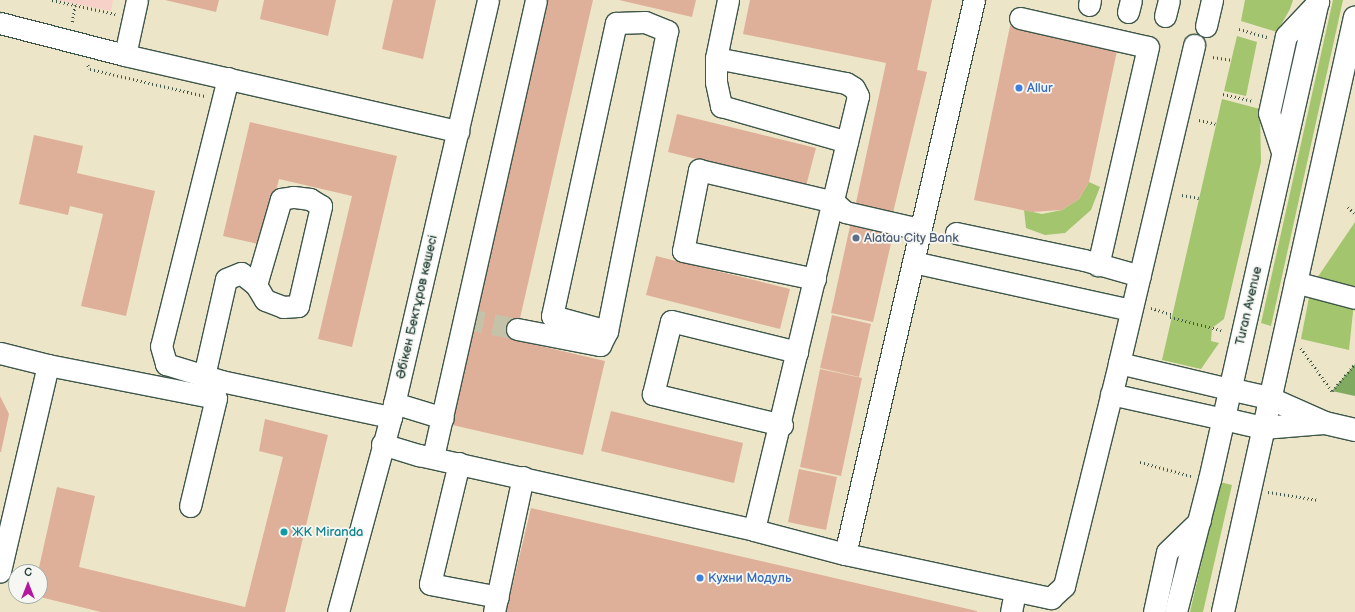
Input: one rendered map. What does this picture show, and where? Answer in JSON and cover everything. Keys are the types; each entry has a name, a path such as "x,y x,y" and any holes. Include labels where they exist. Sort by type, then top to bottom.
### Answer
{"main road":[{"name":"Turan Avenue","path":"1176,612 1224,419 1229,389 1318,1"},
{"path":"1223,612 1269,398 1355,17"},
{"path":"1229,389 1269,398 1325,423 1355,430"},
{"path":"1224,419 1263,428 1325,423"}],"street":[{"name":"Әбікен Бектұров көшесі","path":"338,612 392,410 488,0"},
{"path":"433,457 536,0"},
{"path":"728,0 716,58 716,82 721,106 847,142"},
{"path":"845,554 913,262 919,229 974,0"},
{"path":"1206,26 1212,0"},
{"path":"126,55 135,9"},
{"path":"1020,18 1148,47 1098,265"},
{"path":"517,329 600,345 607,330 667,31 645,22 616,23 552,316 607,330"},
{"path":"0,23 126,55 458,131"},
{"path":"382,444 754,530 845,554 1051,598 1064,586 1111,394 1137,308 1140,276 1194,45"},
{"path":"716,58 846,84 854,88 858,96 834,202 797,352 782,425 754,530"},
{"path":"213,385 166,364 161,346 228,78"},
{"path":"815,279 683,251 699,170 834,202 845,212 919,229"},
{"path":"190,506 213,385 226,279 241,273 256,285 265,300 283,307 298,306 321,206 310,199 293,196 281,199 256,285"},
{"path":"956,233 1140,276"},
{"path":"913,262 1137,308"},
{"path":"1295,282 1355,298"},
{"path":"782,425 653,394 671,321 797,352"},
{"path":"0,353 48,365 213,385 443,418"},
{"path":"1119,364 1229,389"},
{"path":"0,572 48,365"},
{"path":"1111,394 1224,419"},
{"path":"459,463 430,584 496,605 523,477"},
{"path":"1154,612 1167,552 1200,520"},
{"path":"1011,612 1015,591"}],"path":[{"path":"52,0 135,9"},
{"path":"1239,29 1268,37 1266,44"},
{"path":"1213,57 1231,60"},
{"path":"1223,94 1254,101 1255,94"},
{"path":"1199,120 1216,124"},
{"path":"1182,195 1199,198"},
{"path":"1348,207 1355,214"},
{"path":"1137,308 1171,314"},
{"path":"1170,318 1221,330"},
{"path":"1282,343 1302,348 1332,391 1355,364"},
{"path":"1140,462 1194,477"},
{"path":"1263,492 1318,500"}],"shaded area":[{"path":"57,0 113,0 111,11"}],"green space":[{"path":"1245,0 1293,0 1290,9 1277,32 1241,21"},
{"path":"1333,0 1343,0 1271,326 1261,323"},
{"path":"1237,36 1257,42 1246,96 1224,91"},
{"path":"1222,99 1260,109 1261,162 1224,319 1212,328 1211,341 1219,343 1201,369 1162,360"},
{"path":"1089,182 1100,187 1091,210 1065,233 1045,235 1026,228 1024,210 1042,214 1062,210 1079,199"},
{"path":"1355,222 1355,293 1349,350 1301,339 1311,287"},
{"path":"1355,364 1355,396 1332,391"},
{"path":"1220,482 1232,485 1203,612 1190,612"}],"building":[{"path":"165,0 219,0 216,12"},
{"path":"264,0 336,0 328,36 260,19"},
{"path":"393,0 436,0 423,59 382,49"},
{"path":"546,0 593,0 515,340 605,361 583,455 448,424"},
{"path":"619,0 696,0 692,17"},
{"path":"750,0 932,0 917,70 927,72 891,221 854,212 886,63 743,34"},
{"path":"1010,26 1117,51 1089,182 1079,199 1062,210 1032,212 974,200"},
{"path":"677,114 816,148 806,186 668,152"},
{"path":"250,122 397,156 352,347 318,339 352,196 279,179 263,245 223,236"},
{"path":"34,135 83,146 77,173 155,191 126,316 81,306 103,214 70,206 68,215 19,204"},
{"path":"852,217 895,226 873,322 831,313"},
{"path":"656,256 790,289 780,329 646,295"},
{"path":"832,315 871,324 859,377 820,368"},
{"path":"820,369 862,378 841,476 800,467"},
{"path":"0,396 9,414 1,452 0,452"},
{"path":"611,411 743,443 734,483 601,451"},
{"name":"ЖК Miranda","path":"265,419 328,435 285,612 101,612 48,599 48,564 40,564 57,487 95,496 79,567 245,607 283,457 259,451"},
{"path":"799,469 837,477 826,530 788,522"},
{"path":"531,508 977,611 977,612 506,612"}],"tunnel":[{"path":"463,318 517,329"}],"place":[{"name":"Allur","path":"1019,88"},
{"name":"Alatau City Bank","path":"856,238"},
{"name":"ЖК Miranda","path":"284,532"},
{"name":"Кухни Модуль","path":"700,578"}]}
